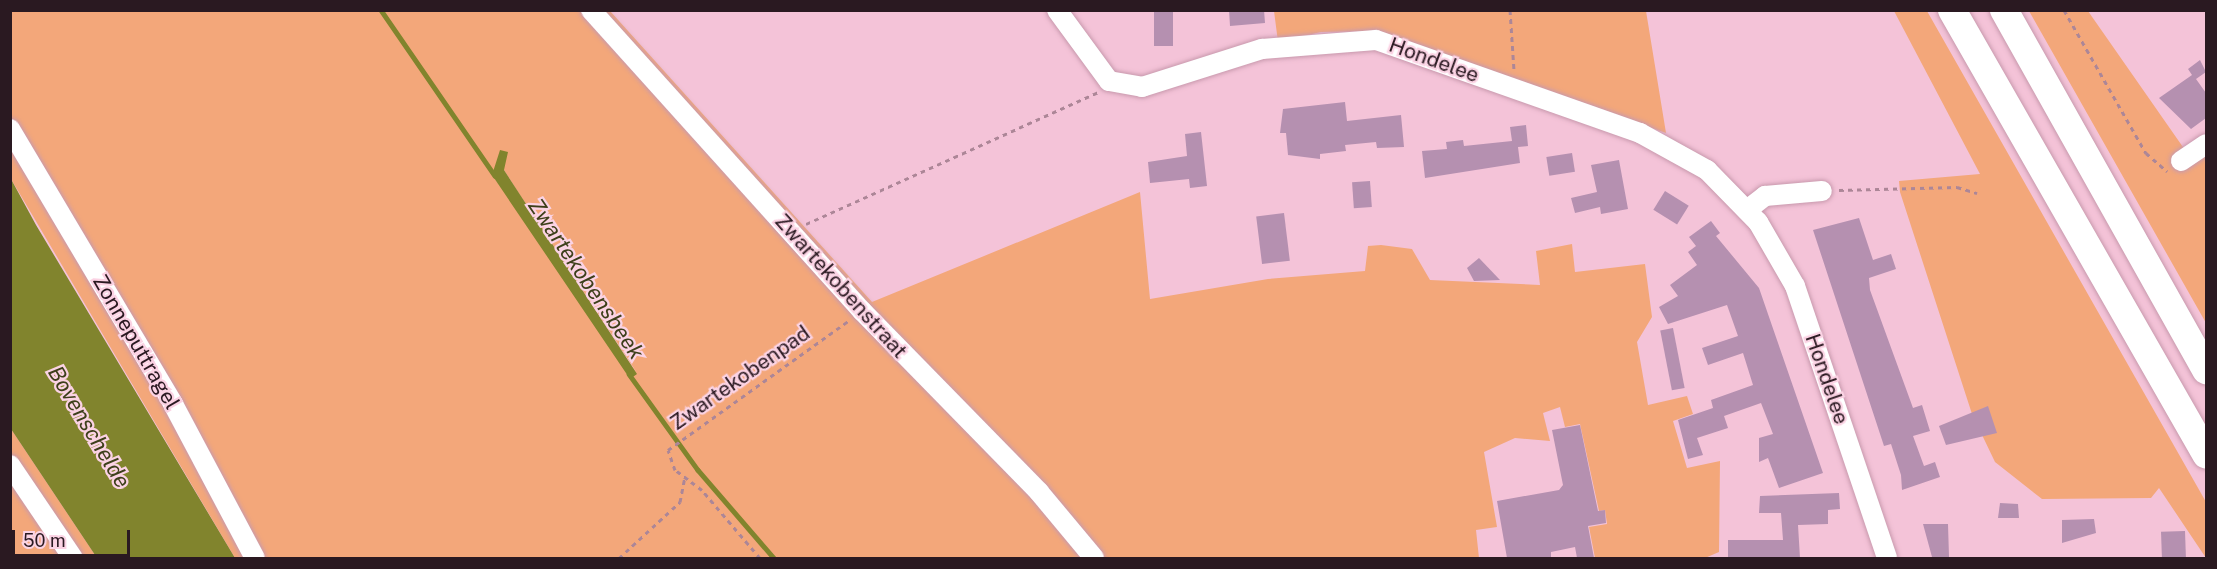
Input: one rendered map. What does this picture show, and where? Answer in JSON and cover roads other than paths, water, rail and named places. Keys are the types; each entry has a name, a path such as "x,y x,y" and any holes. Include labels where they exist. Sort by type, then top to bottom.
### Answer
{"highway":[{"path":"1952,10 2206,454"},
{"path":"2004,10 2206,370"}],"street":[{"name":"Zwartekobenstraat","path":"591,10 862,311 1039,492 1094,558"},
{"name":"Hondelee","path":"1057,10 1109,81 1142,87 1262,49 1359,40 1393,43 1674,150 1707,170 1748,210 1795,286 1887,558"},
{"name":"Zonneputtragel","path":"10,129 173,404 255,558"},
{"path":"2181,161 2206,144"},
{"path":"1748,210 1765,196 1822,191"},
{"path":"10,465 73,558"}],"water":[{"path":"500,150 508,152 504,170 637,374 630,379 492,175"},
{"name":"Bovenschelde","path":"11,179 36,225 235,558 97,558 11,429"}],"waterway":[{"name":"Zwartekobensbeek","path":"381,10 495,176"},
{"name":"Zwartekobensbeek","path":"629,374 698,470 774,558"}]}
